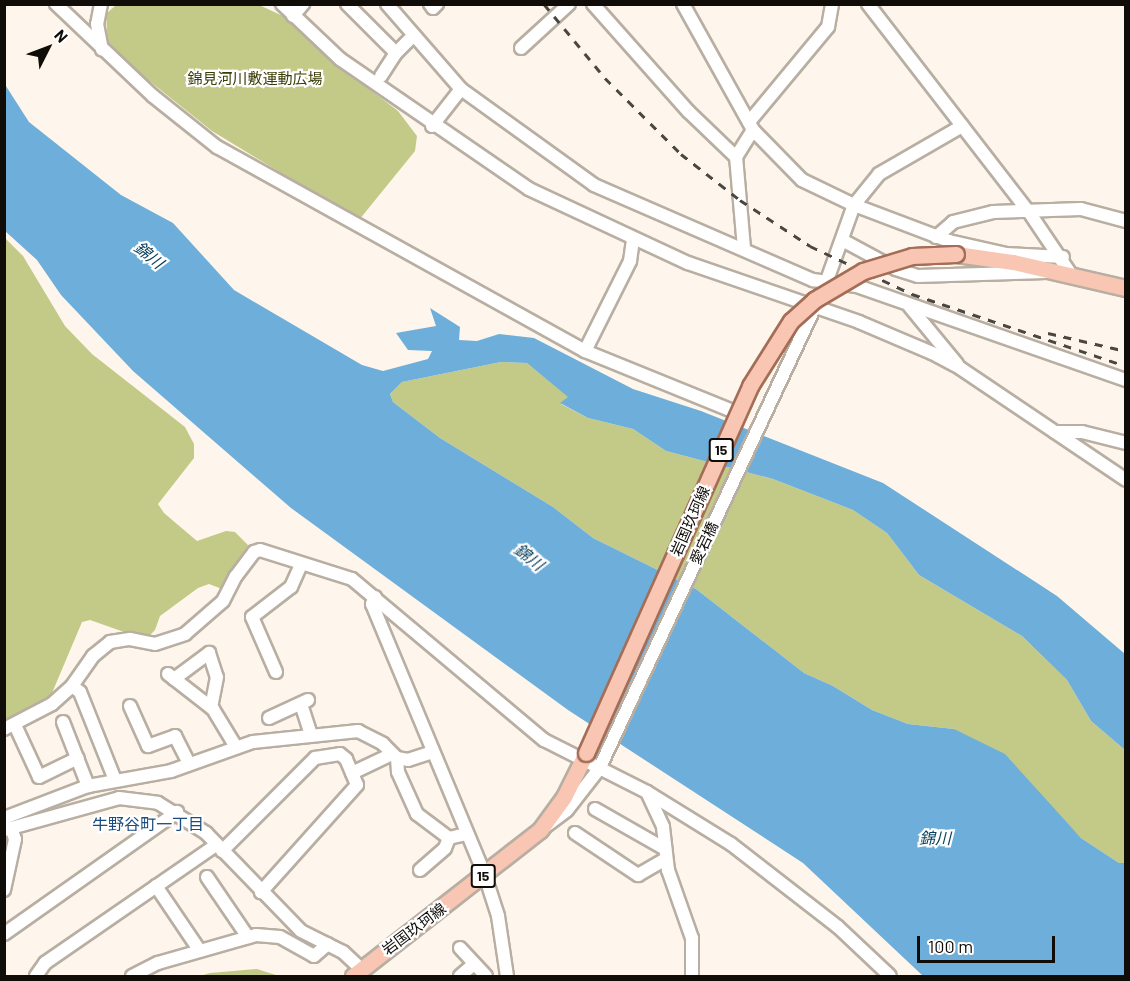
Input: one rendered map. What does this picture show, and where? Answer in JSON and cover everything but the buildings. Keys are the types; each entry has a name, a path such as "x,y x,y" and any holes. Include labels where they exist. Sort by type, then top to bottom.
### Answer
{"main road":[{"name":"岩国玖珂線","path":"357,973 540,830 585,757 750,386 779,337 814,300 862,271 912,256 953,248 1125,288"}],"street":[{"path":"56,4 102,50 216,147 585,351 730,410"},
{"path":"102,4 97,24 102,50"},
{"path":"293,16 303,4"},
{"path":"347,4 396,53"},
{"path":"387,4 461,89 594,185 826,283 857,286 910,307 1125,380"},
{"path":"430,4 433,8 437,4"},
{"path":"521,48 569,4"},
{"path":"593,4 689,112 736,157"},
{"path":"683,4 751,126 802,180 854,205 936,237 953,248 1063,257"},
{"path":"744,248 736,157 751,126 828,27 832,4"},
{"path":"868,4 1063,257 1072,276"},
{"path":"281,5 340,59 432,126 529,189 633,240 688,263 815,306 899,338 960,368 1125,480"},
{"path":"381,76 396,53 414,35"},
{"path":"432,126 461,89"},
{"path":"854,205 879,174 962,126"},
{"name":"愛宕橋","path":"540,830 567,810 599,769 826,283 844,241 854,205"},
{"path":"936,237 953,222 993,212 1081,209 1125,221"},
{"path":"585,351 630,261 633,240"},
{"path":"844,241 896,269 918,276 1050,271"},
{"path":"946,274 953,248"},
{"path":"910,307 960,368"},
{"path":"1055,432 1082,432 1125,443"},
{"path":"78,758 39,777 10,727 52,704 72,686 93,656 111,642 130,639 155,644 185,634 224,601 236,576 254,552 260,550 302,565 340,573 375,597 519,720 585,757 599,769 647,792 731,844 791,888 890,976"},
{"path":"276,672 252,616 291,587 302,565"},
{"path":"375,597 372,604 480,864"},
{"path":"210,707 217,677 209,653 171,677 210,707 236,747"},
{"path":"72,686 80,692 115,780"},
{"path":"269,718 304,702 311,735"},
{"path":"130,706 148,746 175,736 189,764"},
{"path":"63,722 88,786"},
{"path":"7,826 88,786 189,764 253,741 358,731 383,744 394,756 398,772 417,814 449,838 467,834"},
{"path":"352,773 394,756 408,759 432,752"},
{"path":"36,976 45,963 156,886 219,848 315,758 340,754 357,785 261,892"},
{"path":"647,792 663,827 665,854 692,938 692,976"},
{"path":"7,826 119,798 158,803 177,812 219,848 301,931 351,958 357,973"},
{"path":"595,809 665,854"},
{"path":"4,934 177,812"},
{"path":"4,890 15,839 7,826"},
{"path":"575,833 638,875 665,854"},
{"path":"420,870 445,848 449,838"},
{"path":"207,877 248,937"},
{"path":"156,886 200,951"},
{"path":"489,888 498,916 507,976"},
{"path":"132,976 158,963 248,937 280,937 314,956 328,944"},
{"path":"460,948 486,976"},
{"path":"460,976 474,964"}],"green space":[{"name":"錦見河川敷運動広場","path":"257,4 285,17 339,66 398,111 417,136 415,151 359,220 212,131 108,48 106,14 116,5"},
{"path":"5,238 23,256 65,326 92,354 185,427 194,444 194,458 158,504 164,513 197,541 226,531 235,532 248,545 228,585 222,589 209,584 198,588 160,616 155,630 149,636 141,638 90,620 82,622 52,693 44,702 5,724"},
{"path":"501,362 527,363 569,397 561,404 588,418 633,429 666,451 773,479 853,510 887,533 919,575 1022,636 1067,680 1091,721 1125,750 1125,863 1119,863 1081,838 1042,798 954,729 908,724 872,710 833,686 804,673 696,589 593,538 553,507 440,438 393,402 390,394 402,382"},
{"path":"257,969 279,976 200,976 210,973"}],"water":[{"name":"錦川","path":"4,83 29,122 121,195 173,223 234,290 362,365 383,371 428,359 432,351 408,350 396,333 436,326 430,308 460,327 459,340 477,341 499,334 534,338 633,389 701,411 883,483 1057,596 1125,654 1125,750 1091,721 1067,680 1022,636 919,575 887,533 853,510 773,479 666,451 633,429 588,418 560,403 568,397 527,363 501,362 402,382 390,394 393,402 440,438 553,507 593,538 696,589 804,673 833,686 872,710 908,724 954,729 1005,754 1081,838 1119,863 1125,863 1125,976 923,976 803,863 568,710 291,508 133,371 61,295 37,260 5,231"}],"railway":[{"path":"544,4 605,78 681,154 740,200 810,246 912,294 1126,366"},
{"path":"1048,333 1126,351"}],"district":[{"name":"牛野谷町一丁目","path":"148,824"}]}
